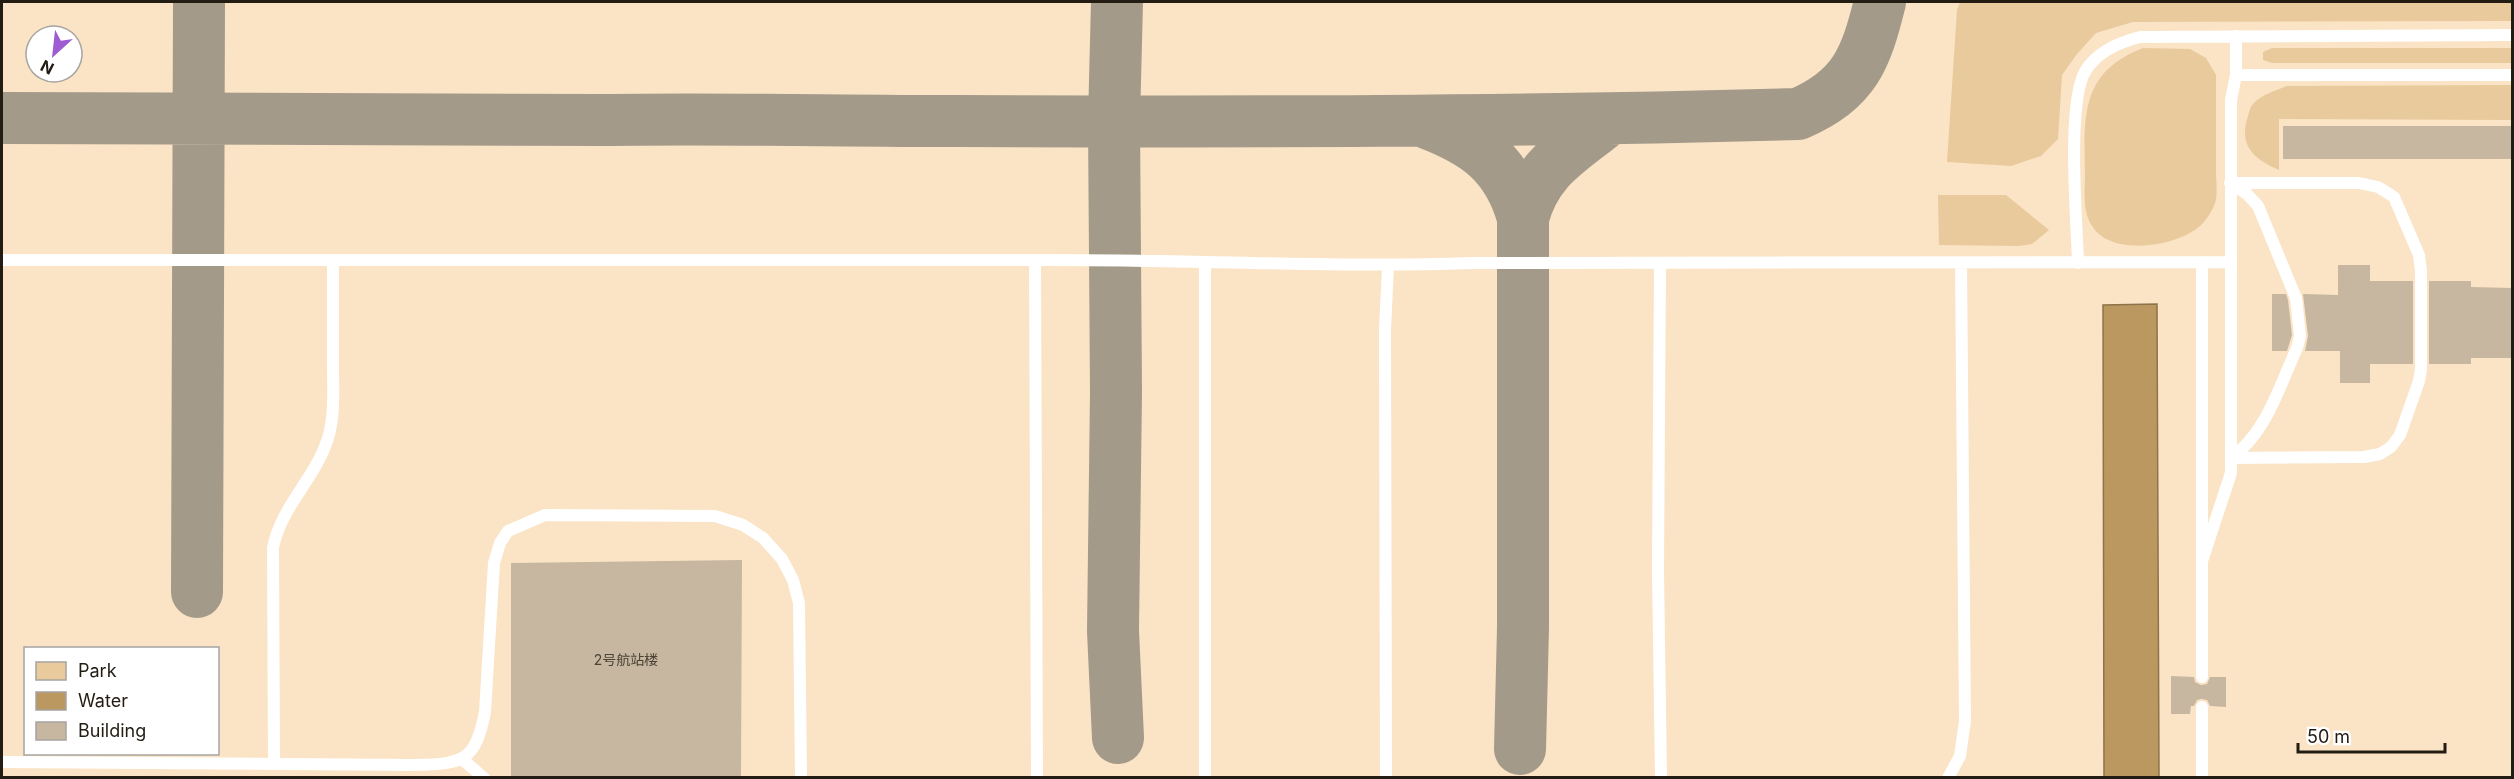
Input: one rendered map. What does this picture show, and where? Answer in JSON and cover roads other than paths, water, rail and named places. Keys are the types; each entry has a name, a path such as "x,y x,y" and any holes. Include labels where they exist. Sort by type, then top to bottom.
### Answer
{"lane":[{"path":"2078,263 2074,115 2078,88 2086,69 2100,55 2119,43 2140,37 2512,35"},
{"path":"2202,561 2231,473 2230,183 2231,100 2236,75 2236,36"},
{"path":"2236,75 2512,75"},
{"path":"2230,183 2360,183 2378,187 2394,197 2419,255 2421,272 2419,381 2400,435 2391,447 2380,454 2231,458"},
{"path":"2230,183 2247,194 2259,206 2296,298 2300,336 2297,348 2259,432 2247,447 2231,458"},
{"path":"2,260 1035,260 1388,266 1472,263 2230,262"},
{"path":"274,764 273,548 285,513 314,469 328,439 333,411 333,260"},
{"path":"1035,260 1037,777"},
{"path":"1205,262 1205,777"},
{"path":"2202,262 2202,677"},
{"path":"1948,777 1960,756 1965,721 1961,263"},
{"path":"1660,264 1661,777"},
{"path":"1386,777 1385,330 1388,266"},
{"path":"2,762 440,764 462,759 475,747 485,712 494,563 500,543 508,531 545,515 715,516 743,525 763,538 782,559 793,580 799,603 801,777"},
{"path":"2202,707 2202,777"},
{"path":"462,759 484,777"}],"water":[{"path":"2157,304 2159,777 2104,777 2103,305"}]}
